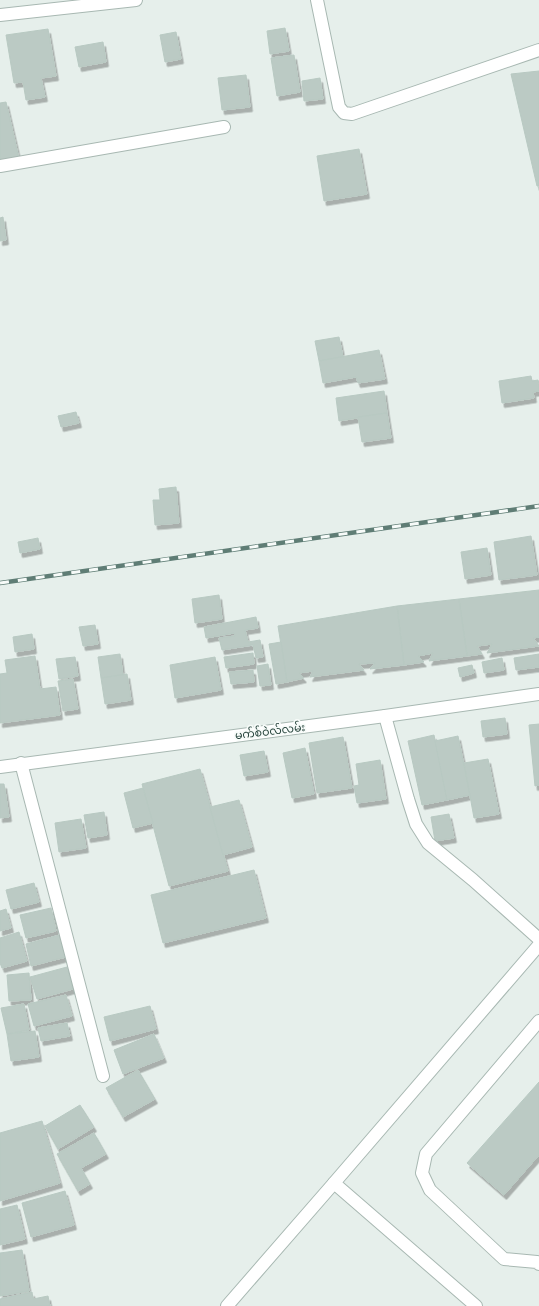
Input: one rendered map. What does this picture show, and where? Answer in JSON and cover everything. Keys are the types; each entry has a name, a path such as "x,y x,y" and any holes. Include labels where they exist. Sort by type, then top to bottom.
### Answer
{"street":[{"path":"0,15 136,0"},
{"path":"317,0 339,107 344,113 352,114 539,50"},
{"path":"0,166 224,127"},
{"name":"မက်စ်ဝဲလ်လမ်း","path":"0,767 21,763 386,716 539,694"},
{"path":"386,716 416,824 428,843 473,880 539,939"},
{"path":"21,763 103,1076"},
{"path":"227,1306 539,945"},
{"path":"539,1021 426,1154 422,1173 430,1190 504,1259 537,1262 539,1264"},
{"path":"334,1183 476,1306"}],"building":[{"path":"285,28 289,51 270,54 267,31"},
{"path":"48,29 56,76 41,78 45,97 26,100 23,82 14,83 6,35"},
{"path":"176,32 181,59 165,62 160,35"},
{"path":"103,42 106,62 79,67 75,47"},
{"path":"294,55 300,92 277,96 271,58"},
{"path":"539,71 539,186 537,186 511,74"},
{"path":"246,75 250,107 222,110 218,78"},
{"path":"320,78 323,99 304,101 302,81"},
{"path":"6,102 19,159 0,163 0,103"},
{"path":"359,149 367,194 324,201 317,156"},
{"path":"3,217 6,240 0,241 0,218"},
{"path":"339,337 343,357 319,361 315,341"},
{"path":"379,350 385,379 358,383 356,377 323,383 319,361"},
{"path":"531,376 532,381 538,380 539,384 539,391 533,392 534,398 502,403 499,381"},
{"path":"384,391 387,413 339,421 336,398"},
{"path":"76,412 79,423 61,427 58,416"},
{"path":"387,413 391,438 362,442 358,417"},
{"path":"176,487 179,523 155,525 153,500 160,500 159,489"},
{"path":"531,536 537,575 499,580 494,542"},
{"path":"38,538 40,549 20,553 18,542"},
{"path":"487,548 491,575 465,579 461,552"},
{"path":"539,590 539,637 533,638 539,646 487,653 492,644 477,646 482,654 467,656 459,599"},
{"path":"219,595 222,619 195,623 192,599"},
{"path":"459,599 467,656 429,661 433,653 418,656 424,662 404,665 397,606"},
{"path":"397,606 404,665 370,669 375,663 359,664 364,670 310,677 313,671 299,673 304,678 287,682 278,626"},
{"path":"256,617 258,628 245,630 248,642 260,640 263,657 256,658 253,645 222,650 219,638 235,636 234,633 206,638 204,627"},
{"path":"95,625 98,644 83,646 79,627"},
{"path":"32,634 34,649 15,652 13,637"},
{"path":"281,642 287,682 276,684 269,644"},
{"path":"253,653 254,664 226,668 224,657"},
{"path":"120,654 123,676 101,678 98,657"},
{"path":"539,654 539,667 516,670 514,658"},
{"path":"35,656 40,689 56,687 60,715 0,723 0,674 7,673 5,660"},
{"path":"75,657 78,676 59,679 56,659"},
{"path":"215,657 221,690 175,698 170,665"},
{"path":"502,658 504,670 484,673 482,662"},
{"path":"268,664 271,685 260,686 257,666"},
{"path":"472,665 474,673 460,677 458,668"},
{"path":"253,670 254,682 231,684 229,672"},
{"path":"127,674 131,700 105,704 101,678"},
{"path":"73,679 78,709 63,711 58,681"},
{"path":"505,718 507,734 483,737 481,721"},
{"path":"539,724 539,785 535,786 529,725"},
{"path":"434,735 447,800 422,805 408,741"},
{"path":"458,736 470,795 447,800 435,741"},
{"path":"343,737 352,788 317,793 309,743"},
{"path":"305,748 314,794 292,798 283,753"},
{"path":"264,751 268,772 244,776 240,755"},
{"path":"488,759 499,814 474,818 464,763"},
{"path":"380,760 386,799 357,803 354,786 359,785 356,764"},
{"path":"200,769 228,871 169,886 142,784"},
{"path":"0,784 4,784 9,817 0,818"},
{"path":"143,788 153,823 133,828 124,793"},
{"path":"239,800 252,847 223,855 210,807"},
{"path":"104,812 107,835 88,838 84,815"},
{"path":"449,814 454,838 435,841 431,817"},
{"path":"81,819 86,848 59,852 55,823"},
{"path":"254,870 266,918 163,943 151,895"},
{"path":"34,883 39,902 11,909 6,890"},
{"path":"51,908 56,931 26,938 20,915"},
{"path":"6,909 11,928 0,931 0,911"},
{"path":"19,932 27,961 2,968 0,963 0,938"},
{"path":"60,935 66,957 31,966 26,944"},
{"path":"67,967 73,989 37,999 30,977"},
{"path":"29,973 31,1000 9,1001 7,975"},
{"path":"66,995 72,1016 34,1026 28,1004"},
{"path":"24,1004 29,1030 7,1034 1,1008"},
{"path":"150,1006 156,1029 110,1041 104,1017"},
{"path":"67,1023 70,1036 41,1041 38,1028"},
{"path":"35,1031 39,1057 11,1061 7,1034"},
{"path":"154,1034 164,1058 123,1074 114,1050"},
{"path":"138,1070 155,1099 123,1117 106,1088"},
{"path":"539,1082 539,1155 504,1195 467,1163"},
{"path":"80,1105 94,1127 58,1149 45,1126"},
{"path":"42,1121 60,1183 0,1201 0,1133"},
{"path":"94,1133 106,1154 81,1168 90,1184 78,1191 57,1154"},
{"path":"65,1191 74,1225 31,1237 22,1203"},
{"path":"17,1205 25,1239 0,1245 0,1209"},
{"path":"22,1250 29,1291 0,1296 0,1253"},
{"path":"32,1292 33,1299 48,1296 50,1306 0,1306 0,1299"}],"railway":[{"path":"0,583 539,506"}]}
